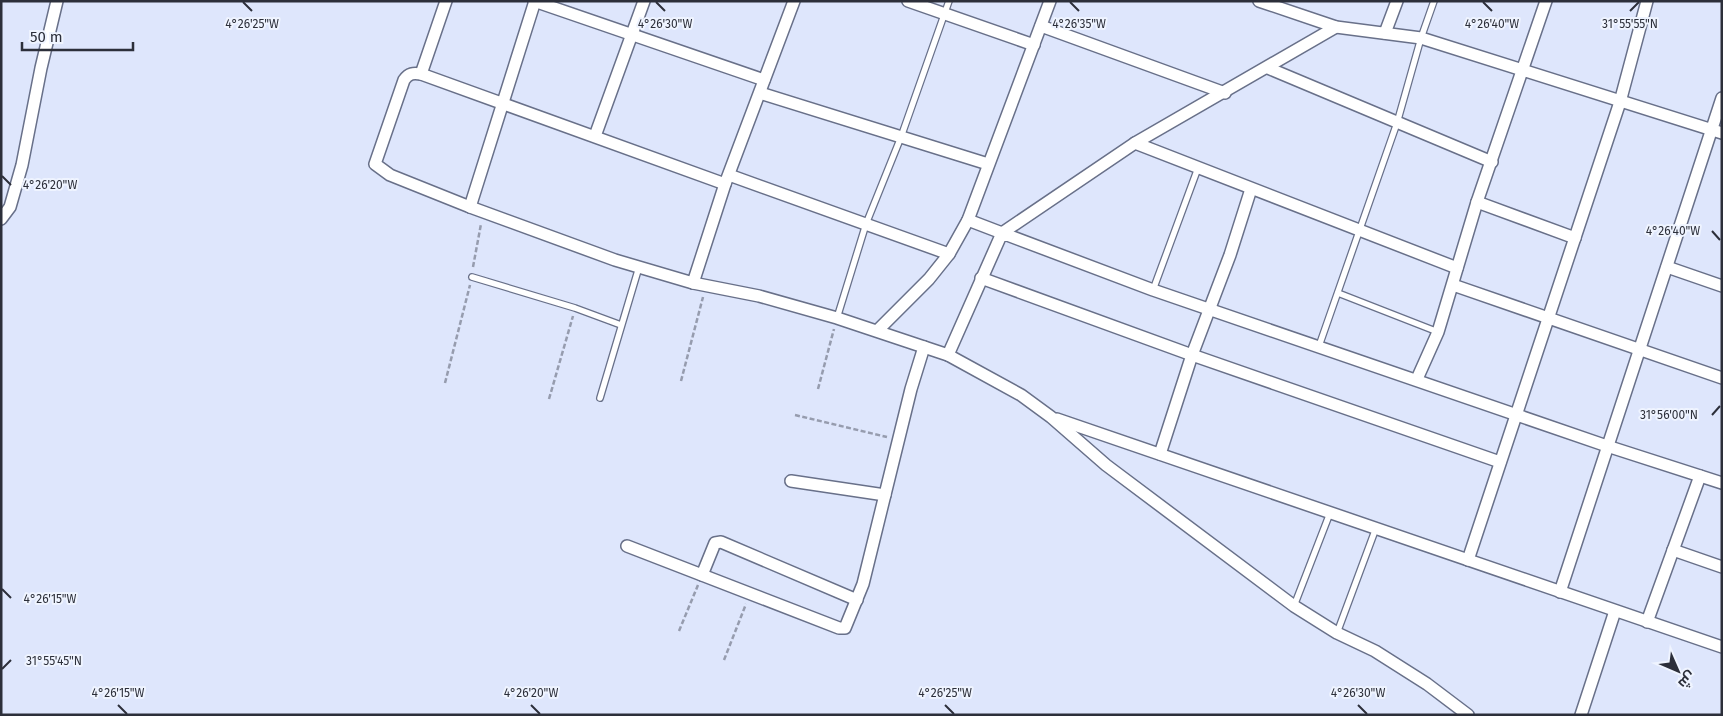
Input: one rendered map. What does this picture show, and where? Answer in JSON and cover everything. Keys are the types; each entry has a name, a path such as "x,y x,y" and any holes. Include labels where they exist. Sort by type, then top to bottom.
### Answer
{"street":[{"path":"1,218 10,207 22,165 41,68 58,1"},
{"path":"422,74 446,1"},
{"path":"470,207 504,105 535,1 764,80"},
{"path":"595,136 644,1"},
{"path":"693,283 727,179 794,1"},
{"path":"908,1 1034,45"},
{"path":"878,330 929,280 949,254 968,220 1050,1"},
{"path":"1259,1 1336,27 1421,38 1523,72 1717,132"},
{"path":"1385,33 1397,1"},
{"path":"1417,379 1438,332 1477,202 1546,1"},
{"path":"1468,560 1620,102 1647,1"},
{"path":"1041,26 1225,93"},
{"path":"948,355 1002,233 1135,143 1225,93 1336,27"},
{"path":"1268,68 1492,162"},
{"path":"949,254 866,224 504,105 422,74 408,74 404,80 375,164 390,175 470,207 639,267 693,283 759,296 837,318 878,330 948,355 1021,395 1051,417 1106,464 1294,606 1337,632 1375,651 1426,684 1468,715"},
{"path":"760,94 988,164"},
{"path":"1560,592 1667,267 1717,132 1722,98"},
{"path":"1135,143 1457,268"},
{"path":"1160,454 1208,308 1230,255 1251,189"},
{"path":"1477,202 1575,238"},
{"path":"968,220 1154,290 1607,446 1722,483"},
{"path":"1667,267 1722,286"},
{"path":"981,278 1192,355 1500,462"},
{"path":"1453,285 1722,378"},
{"path":"627,546 839,628 845,628 863,584 924,347"},
{"path":"1051,417 1722,648"},
{"path":"1646,622 1700,476"},
{"path":"790,481 885,495"},
{"path":"702,574 712,546 715,543 721,542 857,600"},
{"path":"1673,550 1722,567"},
{"path":"1581,715 1615,611"}],"lane":[{"path":"837,318 866,224 901,137 949,1"},
{"path":"1320,346 1397,123 1421,38 1434,1"},
{"path":"1154,290 1198,168"},
{"path":"600,398 639,267"},
{"path":"472,277 575,308 621,325"},
{"path":"1338,293 1438,332"},
{"path":"1294,606 1330,513"},
{"path":"1337,632 1376,528"}],"path":[{"path":"445,383 472,277 484,212"},
{"path":"681,381 706,285"},
{"path":"549,399 575,308"},
{"path":"818,389 837,318"},
{"path":"795,416 899,440"},
{"path":"679,631 702,574"},
{"path":"724,660 751,594"}]}
